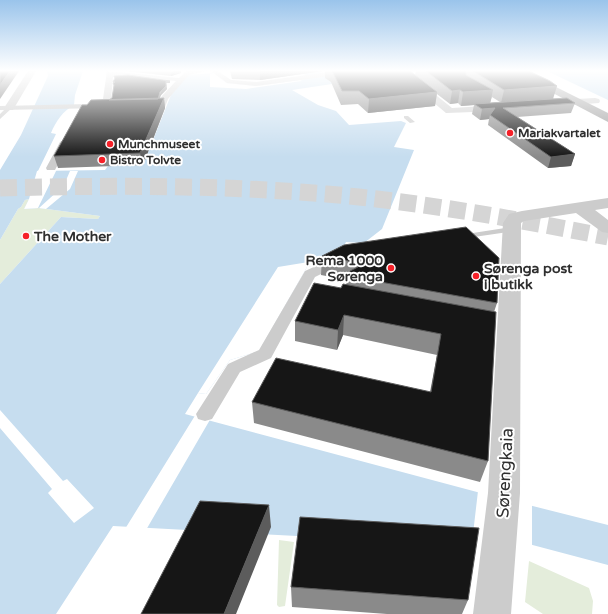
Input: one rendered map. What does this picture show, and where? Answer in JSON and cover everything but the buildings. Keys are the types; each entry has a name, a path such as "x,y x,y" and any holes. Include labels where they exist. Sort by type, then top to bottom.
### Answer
{"highway":[{"path":"572,100 608,118"},
{"path":"592,100 608,107"}],"street":[{"path":"79,115 84,106 107,100"},
{"path":"138,105 162,105 164,100"},
{"path":"436,100 450,111 506,107"},
{"path":"550,104 595,101"},
{"path":"9,108 115,106"},
{"path":"51,168 68,135"},
{"path":"512,229 514,220 518,217 590,213 608,203"},
{"path":"590,213 608,228"},
{"name":"Sørengkaia","path":"492,614 500,546 504,493 503,331 512,229"},
{"path":"205,414 234,368 265,354 310,274 353,253"}],"lane":[{"path":"494,102 506,107"},
{"path":"0,117 9,108"},
{"path":"406,117 412,122"},
{"path":"453,238 512,229"}],"green space":[{"path":"29,199 25,209 39,208 100,216 98,219 61,217 0,284 0,240 18,209 25,200"},
{"path":"279,540 294,542 285,606 279,607 277,605"},
{"path":"529,561 589,588 593,601 592,614 543,614 525,602"}],"water":[{"path":"37,100 75,100 74,105 63,113 55,124 51,133 56,134 38,171 105,170 108,166 143,165 169,100 309,100 318,105 336,111 349,125 401,121 406,123 394,147 414,150 382,229 364,243 346,242 335,258 331,261 307,267 259,351 230,360 206,394 198,393 185,414 477,492 608,525 608,565 472,529 468,549 297,536 113,526 56,614 0,614 0,284 61,217 98,219 100,216 39,208 24,209 29,199 25,200 18,209 0,240 0,170 21,135"}],"pier":[{"path":"57,169 38,208 24,209 29,199 37,171"},
{"path":"70,171 78,171 70,189 46,209 39,208 59,190"},
{"path":"333,258 332,261 307,267 259,351 230,360 206,394 198,393 278,267"},
{"path":"0,410 63,481 67,479 94,508 74,523 48,493 52,489 0,428"},
{"path":"196,414 211,418 146,530 125,529"},
{"path":"478,491 532,504 532,546 473,531"}],"tunnel":[{"path":"0,188 90,186 180,187 314,193 453,209 608,237"}],"place":[{"name":"Mariakvartalet","path":"510,133"},
{"name":"Munchmuseet","path":"110,144"},
{"name":"Bistro Tolvte","path":"102,160"},
{"name":"The Mother","path":"26,236"},
{"name":"Rema 1000 Sørenga","path":"391,268"},
{"name":"Sørenga post i butikk","path":"476,276"}]}
